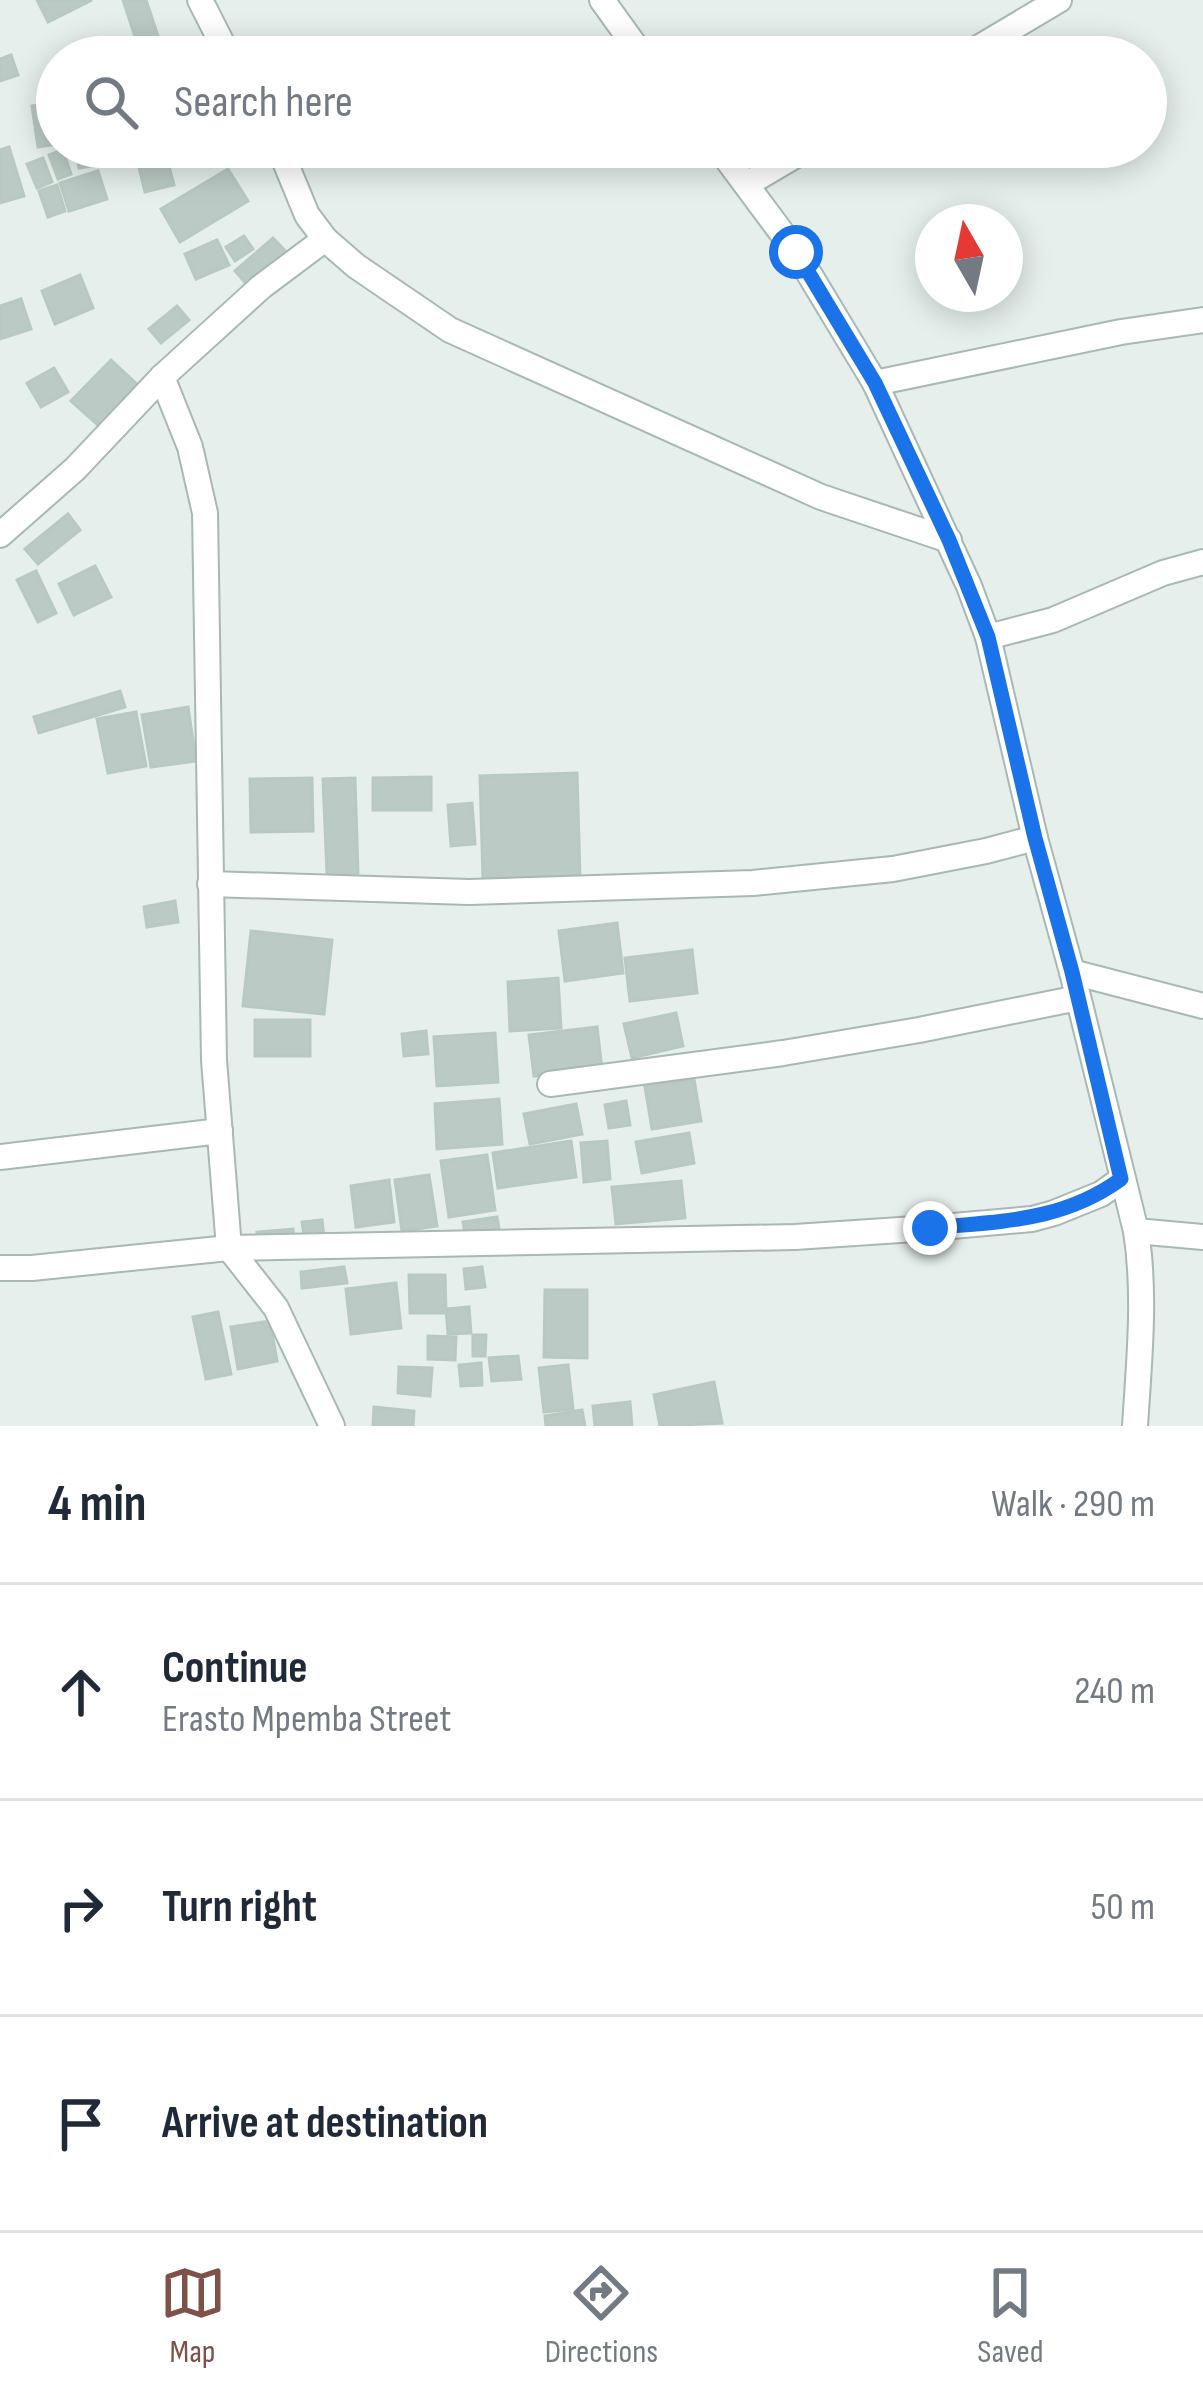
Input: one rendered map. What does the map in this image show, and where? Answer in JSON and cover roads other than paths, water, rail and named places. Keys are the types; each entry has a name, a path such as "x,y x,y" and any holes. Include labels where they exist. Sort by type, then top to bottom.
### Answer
{"street":[{"path":"200,0 218,36"},
{"path":"602,0 628,36"},
{"path":"998,36 1059,0"},
{"path":"288,168 308,215 325,239 450,331 821,497 949,540"},
{"path":"734,168 796,252 875,383 949,540 988,637 1136,1231 1141,1341 1135,1426"},
{"path":"747,184 774,168"},
{"path":"0,535 75,469 162,377 261,287 325,239"},
{"path":"875,383 1121,332 1203,320"},
{"path":"162,377 190,447 205,513 214,1060 229,1248 276,1308 332,1426"},
{"path":"988,637 1053,620 1163,573 1203,562"},
{"path":"210,884 469,892 754,883 893,869 1035,838"},
{"path":"1072,972 1203,1006"},
{"path":"550,1084 783,1053 1078,998"},
{"path":"0,1157 220,1131"},
{"path":"0,1268 229,1248 796,1237 908,1229 1032,1219 1088,1200 1121,1179"},
{"path":"1136,1231 1203,1237"}]}
